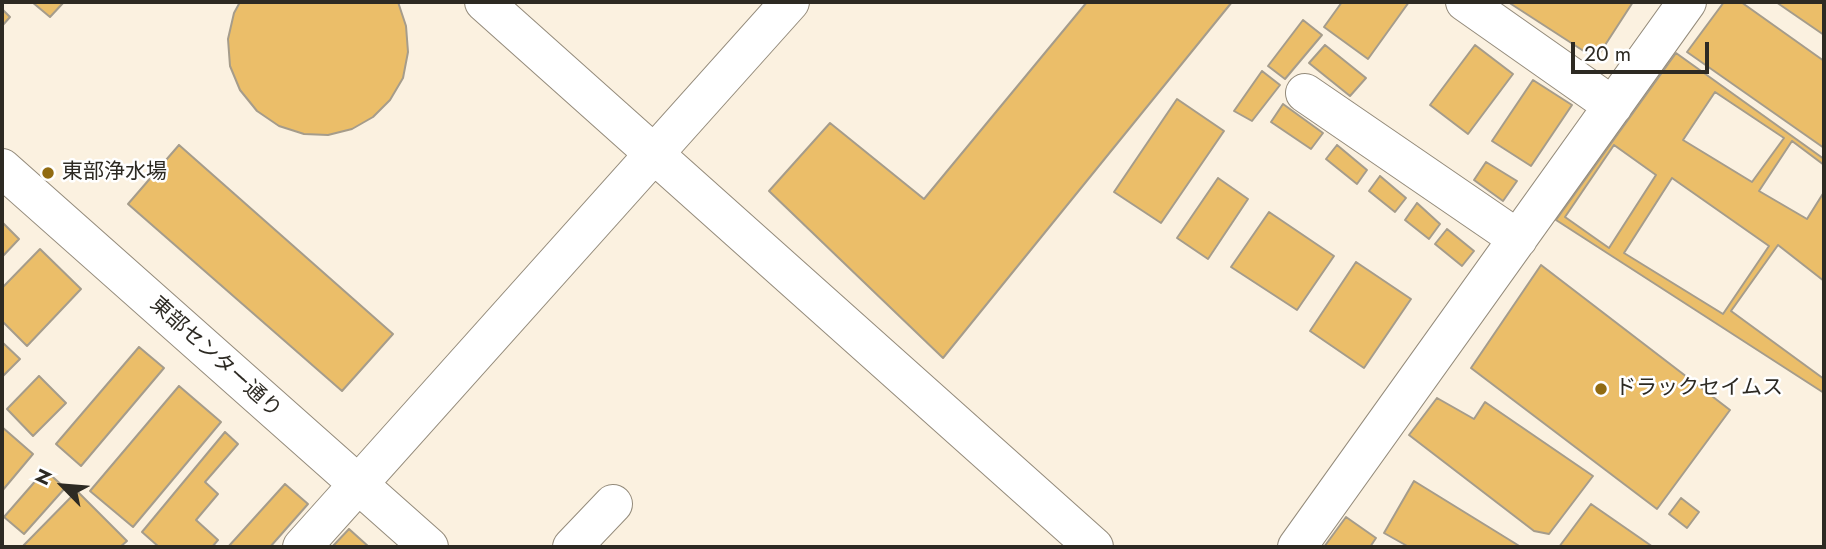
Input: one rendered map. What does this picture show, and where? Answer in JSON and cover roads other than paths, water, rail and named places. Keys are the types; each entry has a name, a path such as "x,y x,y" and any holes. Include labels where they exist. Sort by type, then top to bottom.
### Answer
{"street":[{"path":"484,2 1094,547"},
{"path":"302,547 790,2"},
{"path":"1465,2 1613,106"},
{"path":"1297,547 1687,2"},
{"path":"1304,93 1518,239"},
{"name":"東部センター通り","path":"2,168 364,476 429,547"},
{"path":"572,547 613,503"}],"place":[{"name":"東部浄水場","path":"48,173"},
{"name":"ドラックセイムス","path":"1601,389"}]}
